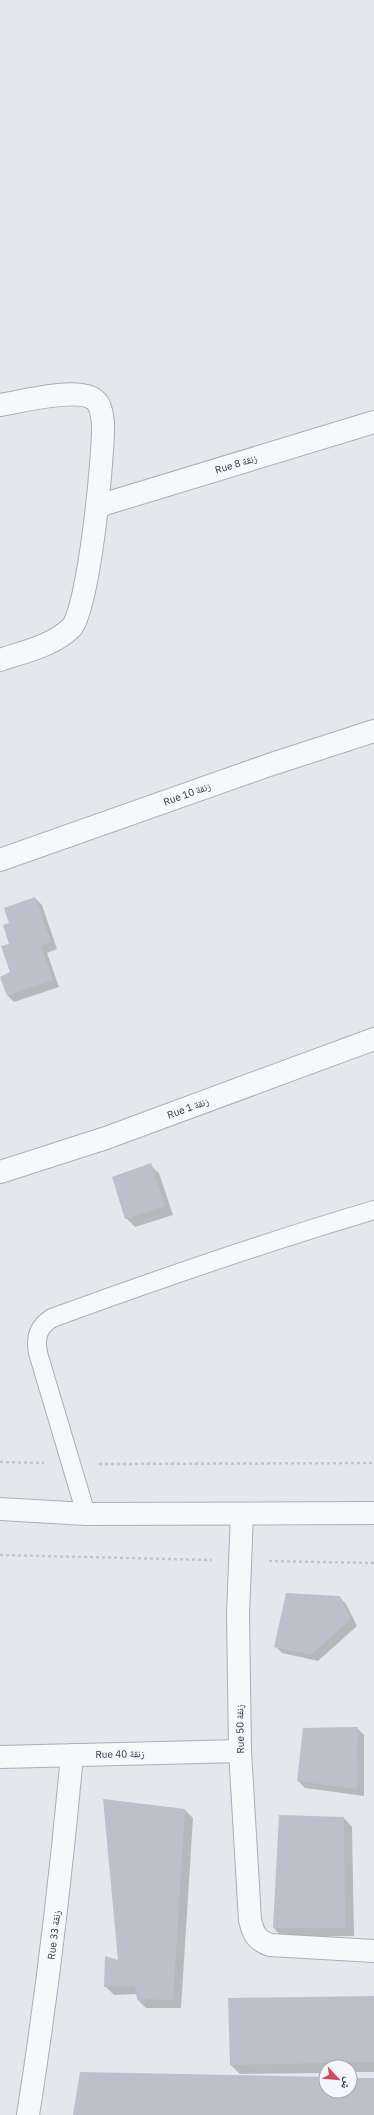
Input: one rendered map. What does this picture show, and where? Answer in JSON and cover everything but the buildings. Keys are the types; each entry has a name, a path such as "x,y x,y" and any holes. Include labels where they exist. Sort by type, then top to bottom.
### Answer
{"street":[{"path":"0,405 72,394 86,396 95,400 100,408 103,423 98,506 84,595 80,611 72,627 54,640 0,660"},
{"name":"Rue 8 زنقة","path":"98,506 374,422"},
{"name":"Rue 10 زنقة","path":"0,860 269,765 374,731"},
{"name":"Rue 1 زنقة","path":"0,1172 106,1138 374,1039"},
{"path":"0,1509 86,1514 374,1513"},
{"name":"Rue 50 زنقة","path":"242,1514 238,1614 240,1751 250,1920 256,1937 260,1941 280,1946 374,1951"},
{"name":"Rue 40 زنقة","path":"0,1757 240,1751"},
{"name":"Rue 33 زنقة","path":"28,2115 52,1952 72,1755"}],"lane":[{"path":"86,1514 38,1353 36,1338 45,1323 52,1318 138,1286 294,1234 374,1210"}],"path":[{"path":"0,1462 72,1464 374,1463"},
{"path":"0,1555 374,1563"}]}
